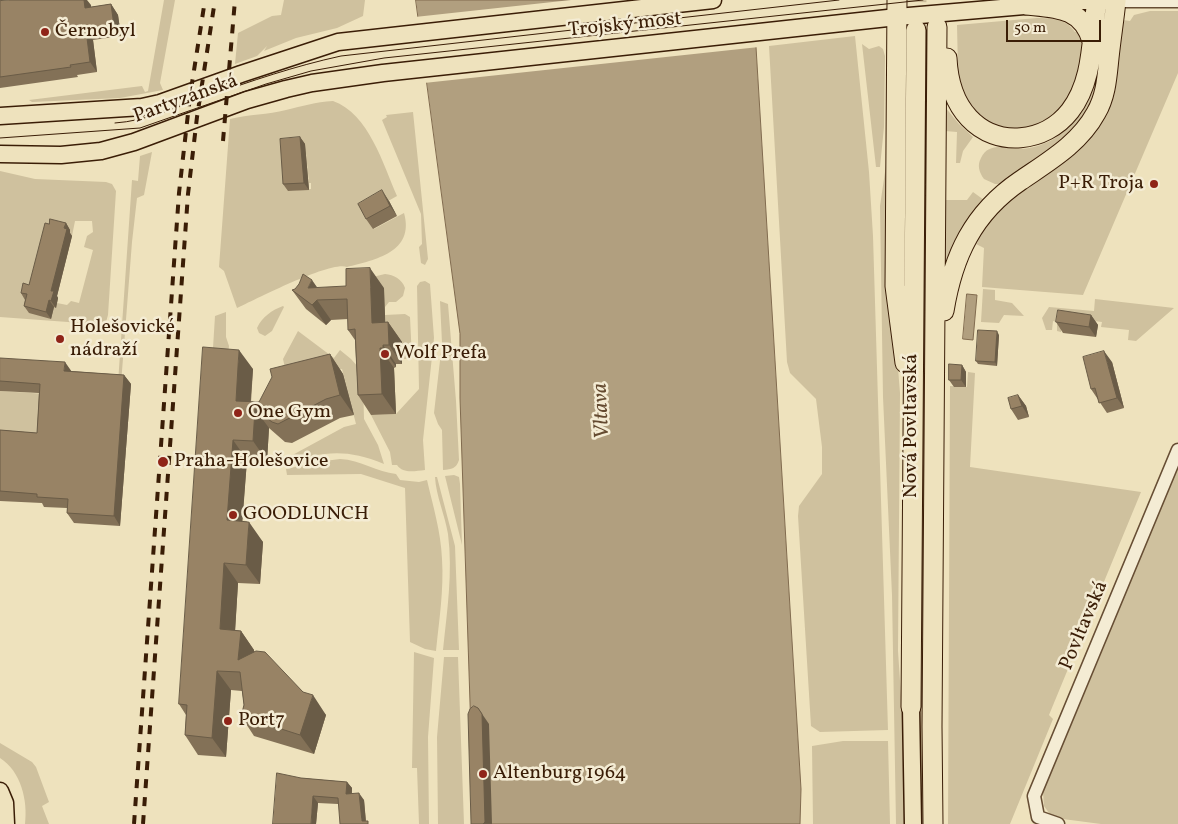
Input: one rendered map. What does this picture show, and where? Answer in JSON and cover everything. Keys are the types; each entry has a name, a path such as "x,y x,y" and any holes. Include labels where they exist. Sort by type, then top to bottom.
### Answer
{"highway":[{"path":"1092,41 1097,0"},
{"path":"935,363 951,277 958,256 969,234 988,208 1002,194 1073,143 1091,122 1098,110 1106,86 1116,0"},
{"path":"1026,5 1060,8 1072,14 1086,27 1092,41"},
{"path":"897,8 895,286 901,340 914,421"},
{"name":"Nová Povltavská","path":"933,824 935,363 942,27 949,83 955,96 969,118 987,131 1010,138 1022,139 1037,135 1056,125 1070,111 1085,84 1092,41"},
{"name":"Nová Povltavská","path":"911,707 916,30"}],"main road":[{"name":"Trojský most","path":"381,36 713,0"},
{"name":"Trojský most","path":"386,73 869,20 897,8 1026,5 1116,0"},
{"name":"Partyzánská","path":"0,116 142,107 160,103 338,42 381,36"},
{"name":"Partyzánská","path":"0,154 61,155 101,151 134,142 247,100 286,89 312,83 386,73"},
{"name":"Nová Povltavská","path":"911,707 913,824"},
{"path":"0,791 5,804 6,824"}],"street":[{"path":"1116,0 1178,1"},
{"name":"Povltavská","path":"1058,824 1038,817 1034,796 1178,450"}],"shaded area":[{"path":"164,0 175,0 160,83 163,90 120,98 32,102 29,100 142,86 145,92 148,91"},
{"path":"284,0 365,0 363,16 337,28 296,38 264,51 267,46 257,56 235,64 238,33 272,16 281,15"},
{"path":"1150,11 1178,11 1178,73 1083,295 982,287 984,248 974,243 994,215 1008,202 1068,158 1112,96 1117,73 1119,38 1123,20 1130,21 1134,15"},
{"path":"1037,18 1063,22 1068,24 1075,32 1080,29 1085,50 1073,93 1050,123 1018,132 992,127 975,111 960,84 957,25"},
{"path":"1101,18 1107,19 1102,65 1097,87 1083,119 1063,140 1002,184 995,184 984,179 979,163 984,153 989,149 999,147 1022,149 1044,144 1069,127 1079,115 1087,100 1096,69"},
{"path":"855,36 869,172 873,236 888,730 820,732 811,726 798,516 799,506 822,474 822,447 816,399 790,373 787,362 769,46"},
{"path":"862,44 869,49 879,46 883,49 885,56 884,127 880,167 876,167"},
{"path":"333,101 346,108 365,128 380,155 397,196 365,214 374,229 404,213 406,226 404,237 390,252 380,257 347,267 339,266 326,269 276,289 237,308 224,271 219,267 230,119 279,112 309,104","holes":["305,144 309,183 311,183 311,189 288,191"]},
{"path":"945,107 973,137 963,151 960,163 956,163 957,132 945,131"},
{"path":"413,112 428,259 425,265 421,263 419,247 422,244 421,214 382,120 387,117 386,115"},
{"path":"890,138 897,355 900,393 898,651 905,756 904,824 896,824 892,595 883,397 880,206"},
{"path":"152,152 144,195 137,198 121,384 118,383 132,180 138,181 140,156"},
{"path":"0,171 35,179 106,182 112,184 116,191 106,322 95,324 0,317","holes":["75,221 92,221 93,232 87,236 84,247 93,250 79,303 71,301 67,305 57,303 50,319 69,235 72,236"]},
{"path":"973,192 984,200 962,229 945,262 944,200 967,200"},
{"path":"385,274 397,278 405,288 403,296 396,302 389,302 385,307 384,288 360,280"},
{"path":"425,281 430,284 434,338 423,440 425,470 409,471 402,470 397,465 392,465 390,452 371,415 396,414 419,389 417,286 420,282"},
{"path":"983,289 995,290 995,300 1012,303 1024,316 1004,315 999,323 981,322"},
{"path":"1095,299 1174,308 1136,341 1128,340 1129,330 1101,327 1102,322 1062,317 1061,332 1057,331 1057,322 1053,321 1052,330 1046,330 1042,318 1049,307 1094,311"},
{"path":"440,301 448,304 459,460 453,468 443,470 442,430 434,413 442,343"},
{"path":"283,306 272,331 265,336 259,333 257,328 262,320 271,312"},
{"path":"226,312 226,337 229,346 227,365 212,364 215,316"},
{"path":"405,314 410,317 412,359 402,359 401,342 386,342 385,315"},
{"path":"298,331 334,358 340,350 359,368 363,381 364,419 378,445 384,464 358,456 334,453 311,456 284,463 287,458 344,427 356,424 342,369 288,382 283,359"},
{"path":"968,372 975,373 970,467 1141,492 1049,715 1053,719 1010,824 948,824 950,386 967,387"},
{"path":"0,391 47,394 44,443 0,440"},
{"path":"340,459 355,461 396,474 400,480 419,482 427,480 438,529 442,559 442,594 436,651 425,649 410,642 405,488 361,474 287,475 286,469"},
{"path":"1178,462 1178,824 1101,824 1054,816 1044,806 1043,792"},
{"path":"924,465 926,824 920,824 919,684 922,467"},
{"path":"454,475 459,477 460,484 462,545 445,476"},
{"path":"435,477 437,477 455,546 459,650 443,650 450,563 447,527"},
{"path":"414,652 434,658 428,737 429,824 419,824 417,768 412,768"},
{"path":"444,657 458,657 464,824 438,824 437,737"},
{"path":"843,741 888,741 890,824 813,824 812,746"},
{"path":"0,743 32,762 36,767 49,802 42,806 49,824 25,824 26,815 22,787 13,771 0,758"}],"water":[{"name":"Vltava","path":"416,0 751,0 756,47 801,789 800,824 474,824 460,398 460,334"},
{"path":"967,294 977,295 973,340 963,339"}],"pier":[{"path":"571,0 754,0 759,47 424,83 415,17"}],"building":[{"name":"Černobyl","path":"84,0 85,8 111,4 114,26 86,30 90,62 70,65 71,67 0,77 0,1"},
{"path":"300,137 304,183 283,184 280,139"},
{"path":"382,190 390,206 366,219 358,204"},
{"path":"50,219 66,223 64,228 67,229 51,291 54,291 46,312 24,306 27,294 21,293 23,283 29,285 45,223 49,224"},
{"path":"370,268 372,323 388,322 389,345 383,345 383,348 380,348 382,394 358,395 355,329 348,330 347,299 317,300 312,305 292,290 299,284 303,274 312,280 308,288 346,286 346,269"},
{"path":"1058,310 1091,315 1089,327 1056,322"},
{"path":"978,330 997,331 995,362 976,361"},
{"path":"203,347 239,350 236,401 259,402 272,377 270,369 330,354 340,395 326,399 278,424 272,422 255,409 253,441 233,440 227,520 249,522 246,565 224,563 220,629 241,631 238,660 256,651 265,652 303,692 313,695 300,735 241,716 244,705 240,672 217,671 212,738 185,735 187,705 179,704"},
{"path":"1104,351 1117,398 1099,403 1095,388 1091,389 1083,357"},
{"path":"0,358 65,362 64,371 124,375 114,516 67,513 68,499 37,497 37,494 0,491 0,430 37,433 40,384 0,381"},
{"path":"949,364 962,365 961,380 949,380"},
{"path":"1018,395 1022,406 1011,409 1008,398"},
{"path":"474,706 482,714 485,822 483,824 471,824 468,714"},
{"path":"277,773 301,778 347,782 346,794 359,793 362,821 368,821 368,824 340,824 338,798 313,796 311,824 273,824"}],"tunnel":[{"path":"916,30 917,0"},
{"path":"937,27 938,0"}],"tram line":[{"path":"115,123 150,117 273,74 341,56 839,0"},
{"path":"0,138 140,128 266,84 311,71 384,58 923,0"}],"railway":[{"path":"134,824 179,193 190,96 205,0"},
{"path":"143,824 188,194 197,117 215,0"},
{"path":"223,141 235,0"}],"place":[{"name":"Černobyl","path":"45,32"},
{"name":"P+R Troja","path":"1154,184"},
{"name":"Holešovické nádraží","path":"60,339"},
{"name":"Wolf Prefa","path":"385,354"},
{"name":"One Gym","path":"238,413"},
{"name":"Praha-Holešovice","path":"163,462"},
{"name":"GOODLUNCH","path":"233,515"},
{"name":"Port7","path":"228,721"},
{"name":"Altenburg 1964","path":"483,774"}]}
